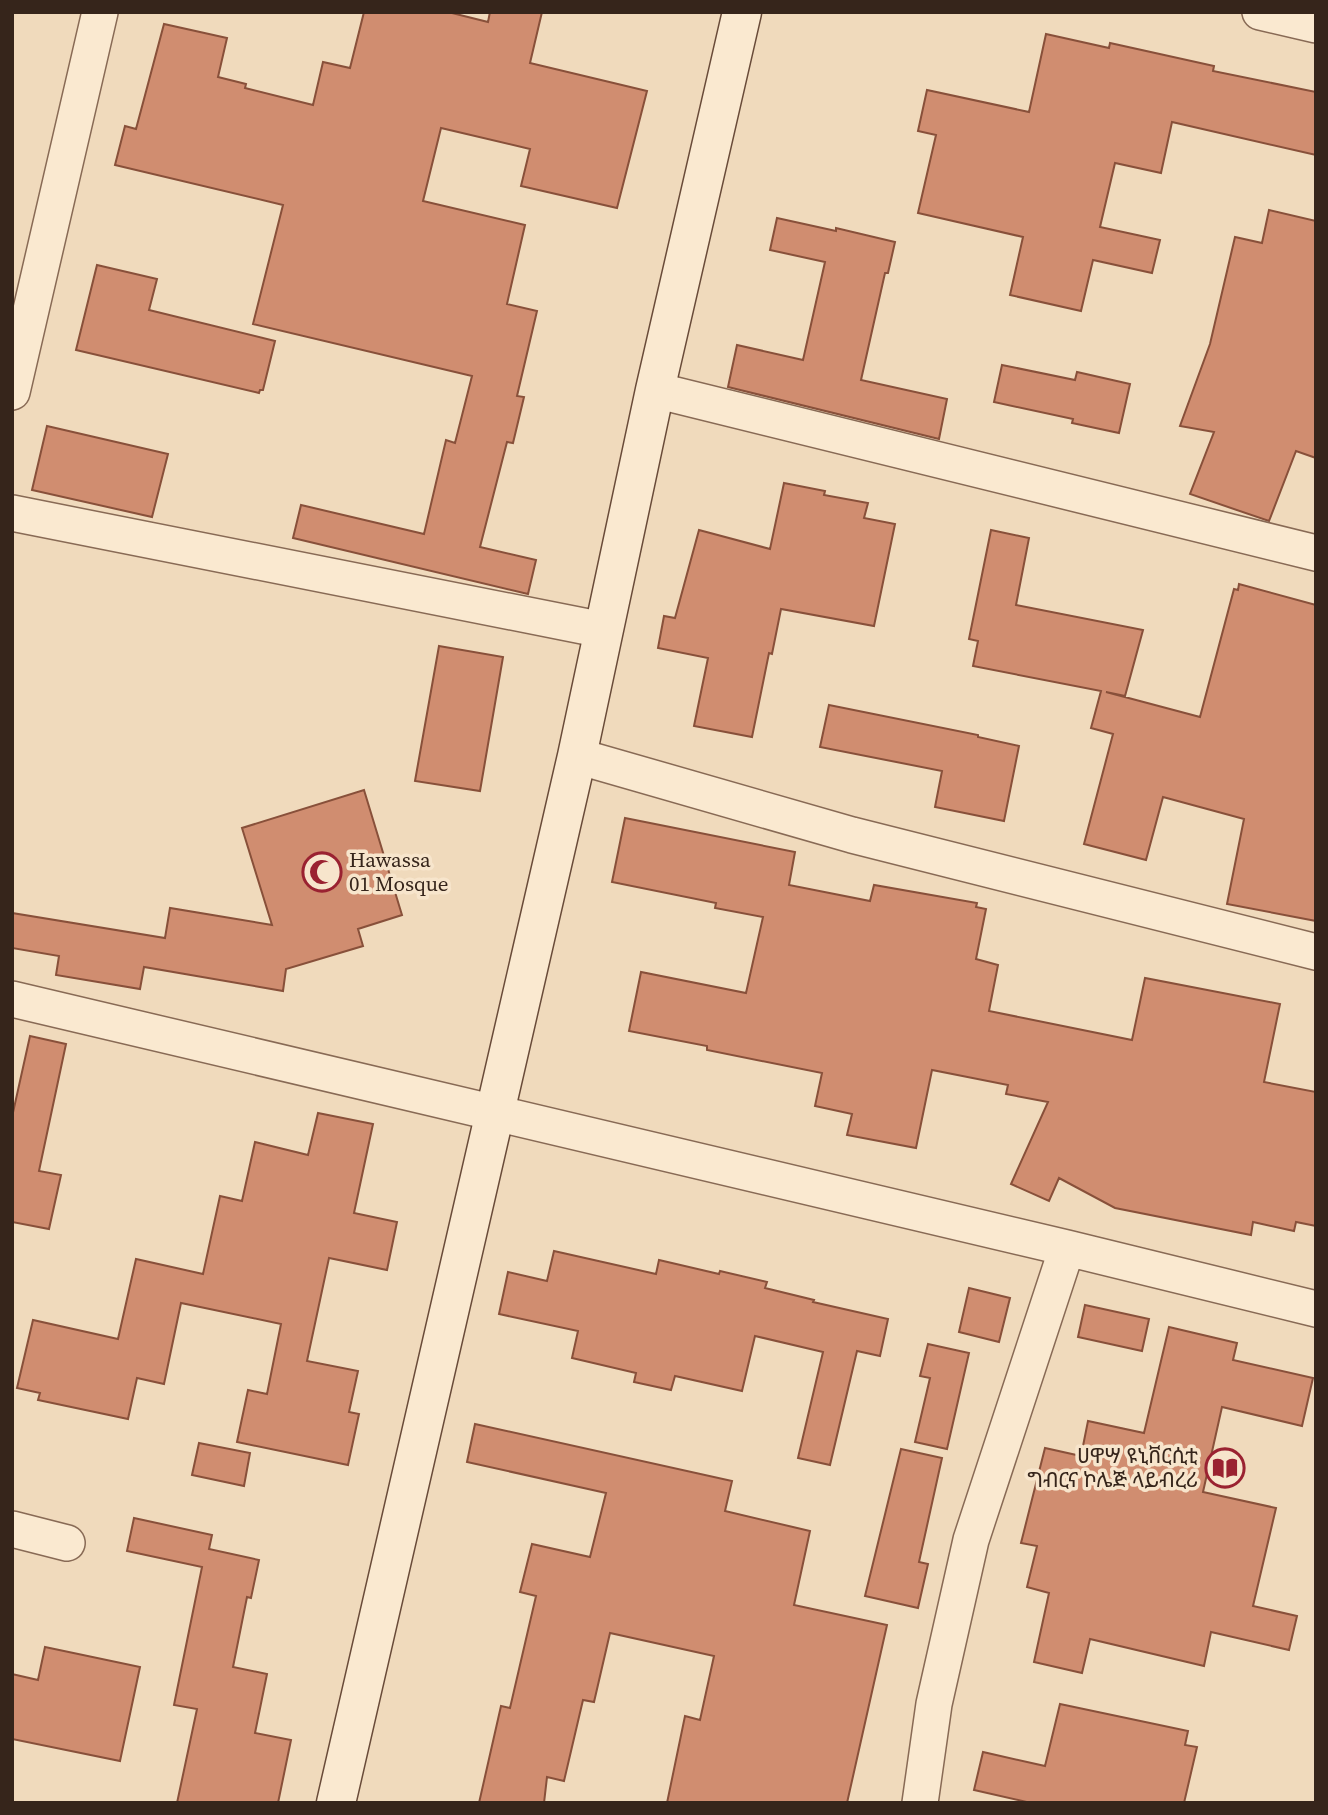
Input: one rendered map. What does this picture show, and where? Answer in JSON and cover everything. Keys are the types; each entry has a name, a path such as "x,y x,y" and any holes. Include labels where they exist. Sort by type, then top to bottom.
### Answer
{"street":[{"path":"12,392 21,318 100,12"},
{"path":"335,1803 577,756 655,390 741,12"},
{"path":"1260,12 1316,25"},
{"path":"655,390 1316,553"},
{"path":"12,513 603,629"},
{"path":"577,756 852,835 1316,952"},
{"path":"12,999 1316,1309"},
{"path":"919,1803 934,1704 971,1540 1067,1248"},
{"path":"12,1530 67,1543"}],"building":[{"path":"364,12 448,12 488,22 490,12 542,12 530,63 647,91 617,208 521,186 530,149 441,128 423,201 525,225 507,304 537,311 517,396 524,397 513,443 507,442 480,547 536,560 528,594 293,538 301,505 424,534 446,440 455,443 472,376 253,324 283,205 115,165 125,126 136,129 164,24 227,38 218,77 246,84 245,88 313,105 323,62 350,68"},
{"path":"1046,34 1109,48 1110,43 1214,66 1213,71 1316,92 1316,155 1172,122 1161,173 1115,163 1100,227 1160,240 1152,273 1093,260 1081,311 1010,295 1023,237 918,213 936,135 918,131 927,90 1029,112"},
{"path":"1269,210 1316,221 1316,458 1296,451 1269,521 1190,494 1214,432 1180,426 1210,344 1235,237 1262,243"},
{"path":"777,218 895,242 888,273 885,273 861,380 947,399 939,439 728,387 737,345 803,360 825,262 770,250"},
{"path":"97,265 157,279 149,310 275,341 263,390 259,393 76,350"},
{"path":"1002,365 1075,380 1077,372 1130,384 1119,433 1072,423 1073,419 994,402"},
{"path":"47,426 168,454 152,517 32,490"},
{"path":"784,483 825,491 824,495 868,503 864,518 895,524 874,626 781,609 752,737 694,726 708,658 658,648 664,616 675,618 699,530 770,549"},
{"path":"991,530 1029,538 1016,605 1143,630 1125,696 1106,692 1200,717 1234,589 1238,590 1239,584 1316,605 1316,921 1227,904 1244,819 1163,797 1146,860 1084,844 1113,734 1091,728 1101,691 973,666 978,641 969,639"},
{"path":"439,646 503,657 480,791 415,781"},
{"path":"829,705 978,735 1019,746 1004,821 935,807 942,771 820,747"},
{"path":"364,790 402,915 358,929 363,946 286,969 283,991 144,967 140,989 56,975 59,956 12,948 12,913 165,938 170,908 272,925 242,828"},
{"path":"625,818 795,852 789,885 870,901 874,885 977,903 976,907 986,909 976,959 998,965 989,1011 1132,1040 1145,978 1280,1004 1264,1082 1316,1092 1316,1226 1296,1222 1294,1231 1253,1222 1251,1235 1115,1208 1059,1178 1049,1201 1011,1184 1048,1102 1006,1094 1008,1085 932,1070 916,1148 847,1135 852,1114 815,1106 822,1073 629,1031 641,972 746,993 763,917 715,908 716,903 612,882"},
{"path":"30,1036 66,1044 39,1171 61,1175 49,1229 12,1222 12,1117"},
{"path":"318,1113 373,1124 354,1213 397,1222 387,1270 329,1258 307,1361 358,1371 349,1412 359,1414 348,1465 237,1442 248,1390 267,1394 281,1324 181,1303 164,1384 137,1378 128,1419 38,1400 40,1393 17,1388 33,1320 118,1339 136,1259 203,1274 220,1196 242,1201 255,1142 308,1155"},
{"path":"554,1251 656,1274 659,1260 719,1274 720,1271 767,1282 765,1288 814,1300 813,1302 888,1319 880,1356 857,1351 830,1465 798,1458 823,1352 755,1336 742,1391 675,1376 671,1390 634,1382 636,1373 572,1358 578,1331 499,1314 508,1272 547,1281"},
{"path":"969,1288 1010,1298 999,1342 959,1332"},
{"path":"1085,1305 1149,1319 1142,1351 1078,1337"},
{"path":"1169,1327 1237,1343 1233,1360 1313,1378 1302,1426 1222,1407 1203,1492 1276,1508 1253,1606 1297,1616 1289,1650 1211,1632 1204,1666 1090,1639 1082,1673 1034,1662 1049,1593 1027,1587 1037,1546 1021,1543 1045,1448 1081,1456 1088,1421 1144,1433"},
{"path":"928,1344 969,1353 947,1449 915,1442 930,1378 920,1376"},
{"path":"475,1424 732,1481 725,1511 810,1531 794,1605 887,1625 847,1803 667,1803 685,1716 700,1720 714,1656 610,1633 594,1702 583,1700 564,1781 547,1777 544,1803 479,1803 501,1706 510,1708 536,1596 520,1592 532,1544 590,1557 606,1493 467,1462"},
{"path":"199,1443 250,1453 244,1486 192,1475"},
{"path":"901,1449 942,1458 919,1562 928,1564 918,1608 865,1596"},
{"path":"134,1518 212,1535 209,1549 259,1560 251,1598 247,1597 233,1667 267,1674 255,1733 291,1740 278,1803 177,1803 197,1709 174,1705 202,1567 127,1551"},
{"path":"45,1647 140,1667 120,1761 12,1739 12,1674 38,1680"},
{"path":"1060,1704 1188,1731 1185,1745 1197,1747 1184,1803 1031,1803 974,1790 983,1752 1045,1766"}],"place":[{"name":"Hawassa 01 Mosque","path":"322,872"},
{"name":"ሀዋሣ ዩኒቨርሲቲ ግብርና ኮሌጅ ላይብረሪ","path":"1225,1468"}]}
